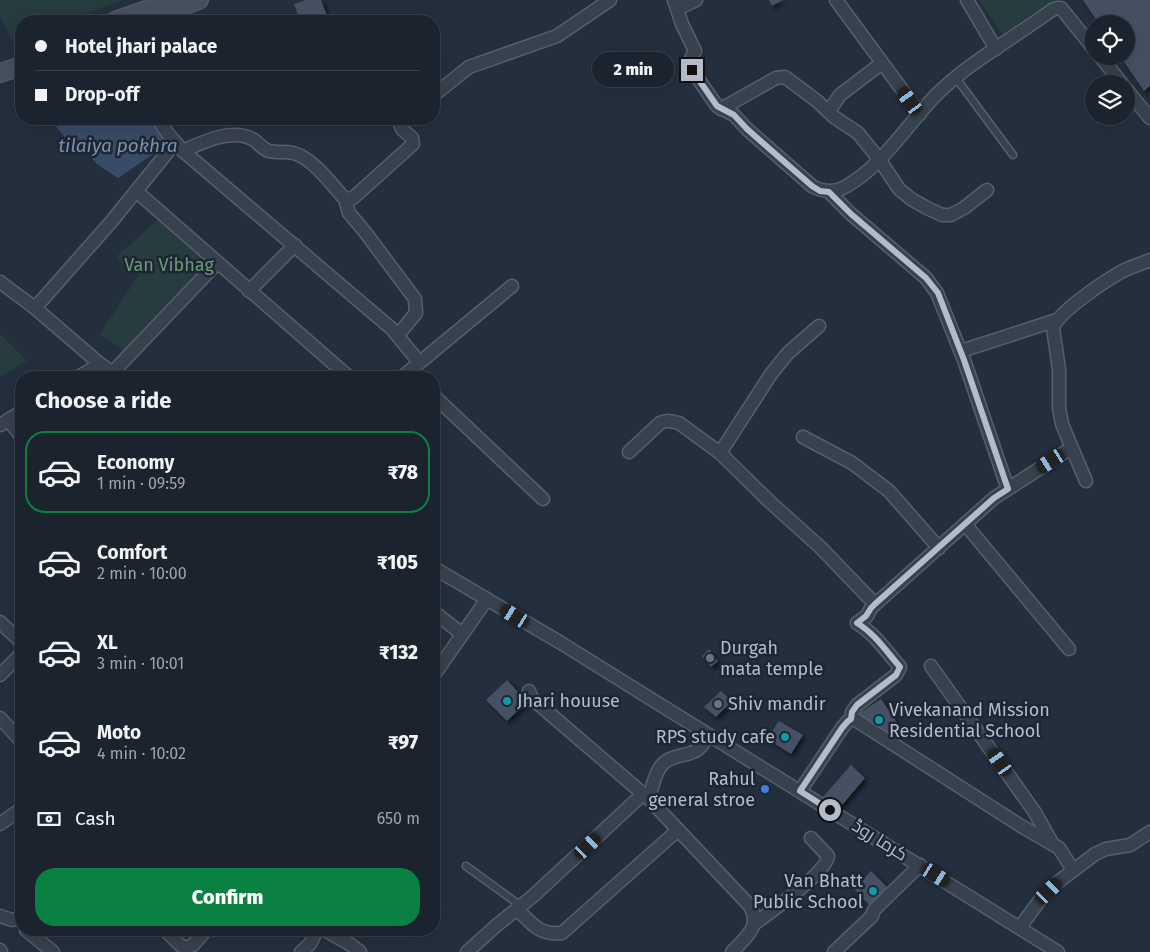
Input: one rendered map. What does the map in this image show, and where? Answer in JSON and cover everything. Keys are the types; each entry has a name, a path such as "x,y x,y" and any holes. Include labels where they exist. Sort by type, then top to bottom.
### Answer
{"main road":[{"path":"158,15 199,0"},
{"path":"131,15 168,1"},
{"path":"0,63 15,58"},
{"path":"0,73 15,68"}],"street":[{"path":"440,90 469,67 557,36 610,0"},
{"path":"696,0 675,4 695,51 689,60 692,70 717,106 734,115 747,129 812,186 820,191 829,192 845,187 870,168 938,93 956,78 996,48 1057,8 1061,8 1085,38"},
{"path":"836,0 920,114"},
{"path":"967,0 996,48"},
{"path":"829,112 840,95 882,63"},
{"path":"1107,65 1115,75"},
{"path":"721,109 779,76 791,80 829,112 858,132 899,189 911,199 934,212 942,215 951,215 964,208 987,190"},
{"path":"1135,100 1150,118"},
{"path":"162,125 179,147 253,212 382,319 398,335 418,362"},
{"path":"345,198 353,198 410,148 413,144 412,138 400,125"},
{"path":"35,308 136,191 179,147 231,135 254,140 262,148 270,151 285,151 300,156 313,165 345,198 349,213 415,300 416,313 398,335"},
{"path":"136,191 342,371"},
{"path":"829,192 851,214 926,278 938,293 1008,489"},
{"path":"249,291 295,245"},
{"path":"1086,481 1062,424 1059,408 1060,369 1053,328 1057,320 1071,307 1113,277 1150,260"},
{"path":"120,371 217,263"},
{"path":"0,282 35,308 110,371"},
{"path":"410,371 418,362 512,286"},
{"path":"960,351 1057,320"},
{"path":"720,453 771,374 788,353 819,326"},
{"path":"88,371 100,364"},
{"path":"440,402 543,499"},
{"path":"15,416 4,423 15,431"},
{"path":"629,452 660,423 666,420 679,423 720,453 771,503 820,547 875,604"},
{"path":"804,437 852,463 889,491 939,548"},
{"path":"800,791 842,728 851,719 852,712 857,705 899,672 900,667 869,630 857,623 866,616 875,604 994,498 1069,450 1074,453"},
{"path":"965,524 1069,650"},
{"name":"کرما روڈ","path":"440,572 561,643 1058,952"},
{"path":"440,666 487,599"},
{"path":"440,617 462,634"},
{"path":"0,622 15,636"},
{"path":"0,675 15,660"},
{"path":"931,666 1034,811 1052,843"},
{"path":"530,691 531,697 535,701 646,797 750,906 755,915 754,924 750,933 732,952"},
{"path":"0,718 15,734"},
{"path":"851,719 861,722 1021,826 1052,843 1063,853 1073,870"},
{"path":"467,952 646,797 662,765 676,756 694,752 709,735"},
{"path":"2,820 15,812"},
{"path":"519,907 540,931 550,934 562,933 678,830"},
{"path":"1020,927 1040,900 1073,870 1095,854 1106,849 1130,845 1150,832"},
{"path":"754,924 804,885 826,864 828,856 811,838"},
{"path":"834,952 872,916 874,910 920,865"},
{"path":"33,936 53,952"},
{"path":"171,936 186,948 190,947 197,936"},
{"path":"301,952 315,936"},
{"path":"335,936 360,952"}],"lane":[{"path":"956,78 1013,155"},
{"path":"466,866 519,907"}],"green space":[{"path":"0,0 123,0 82,15 15,15 15,39 12,40 0,16"},
{"path":"979,0 1054,0 1002,34"},
{"name":"Van Vibhag","path":"163,215 217,263 127,353 100,334 138,276 116,257"},
{"path":"0,334 27,361 0,377"}],"water":[{"name":"tilaiya pokhra","path":"55,125 161,125 171,142 118,178 97,164 83,148 67,140"}],"building":[{"path":"306,0 321,0 327,15 298,15 294,4"},
{"path":"769,0 783,0 772,6"},
{"path":"1083,0 1150,0 1150,86 1144,91 1135,75 1126,65 1135,65 1135,15 1093,15"},
{"name":"Durgah mata temple","path":"709,649 718,661 711,667 702,656"},
{"name":"Jhari houuse","path":"507,680 527,702 507,721 486,700"},
{"name":"Shiv mandir","path":"721,691 732,701 716,717 704,707"},
{"name":"Vivekanand Mission Residential School","path":"881,699 900,727 885,738 858,714"},
{"name":"RPS study cafe","path":"779,721 803,735 791,754 767,739"},
{"path":"851,765 865,778 837,811 822,798"},
{"name":"Van Bhatt Public School","path":"871,871 892,892 874,910 854,889"}],"place":[{"name":"Durgah mata temple","path":"710,658"},
{"name":"Jhari houuse","path":"507,701"},
{"name":"Shiv mandir","path":"718,704"},
{"name":"Vivekanand Mission Residential School","path":"879,720"},
{"name":"RPS study cafe","path":"785,737"},
{"name":"Rahul general stroe","path":"765,789"},
{"name":"Van Bhatt Public School","path":"873,891"}],"route":[{"path":"692,70 717,106 734,115 747,129 812,186 820,191 829,192 851,214 926,278 938,293 964,360 1008,489 994,498 875,604 866,616 857,623 869,630 900,667 896,675 857,705 852,712 851,719 842,728 800,791 830,810"}]}
